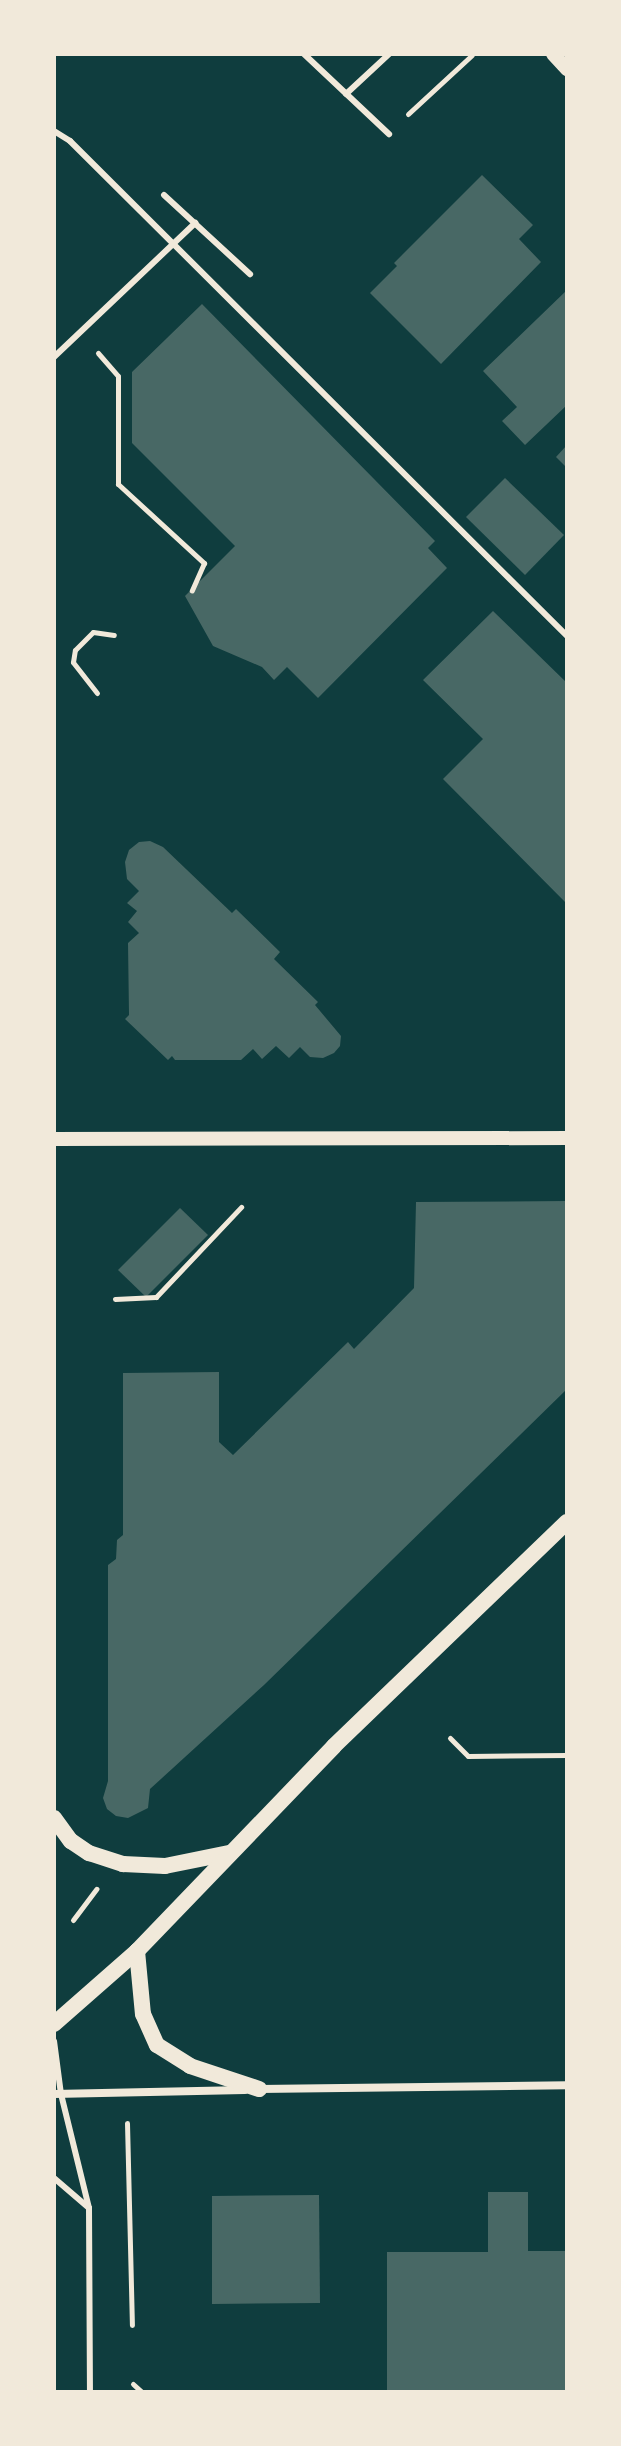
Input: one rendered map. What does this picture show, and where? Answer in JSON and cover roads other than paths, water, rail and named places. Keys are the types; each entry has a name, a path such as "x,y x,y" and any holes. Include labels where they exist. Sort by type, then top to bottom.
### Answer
{"main road":[{"path":"54,2024 137,1951 334,1746 567,1522"},
{"path":"54,1818 71,1841 89,1853 123,1864 165,1866 229,1853"},
{"path":"137,1951 143,2014 157,2045 190,2066 259,2089"}],"street":[{"path":"553,54 567,69"},
{"path":"54,1139 567,1138"},
{"path":"58,2094 567,2085"}],"lane":[{"path":"304,54 389,134"},
{"path":"346,94 389,54"},
{"path":"54,131 70,141 567,636"},
{"path":"164,195 250,274"},
{"path":"54,357 195,223"},
{"path":"54,2041 58,2094 89,2208 90,2392"},
{"path":"54,2178 89,2208"}]}
